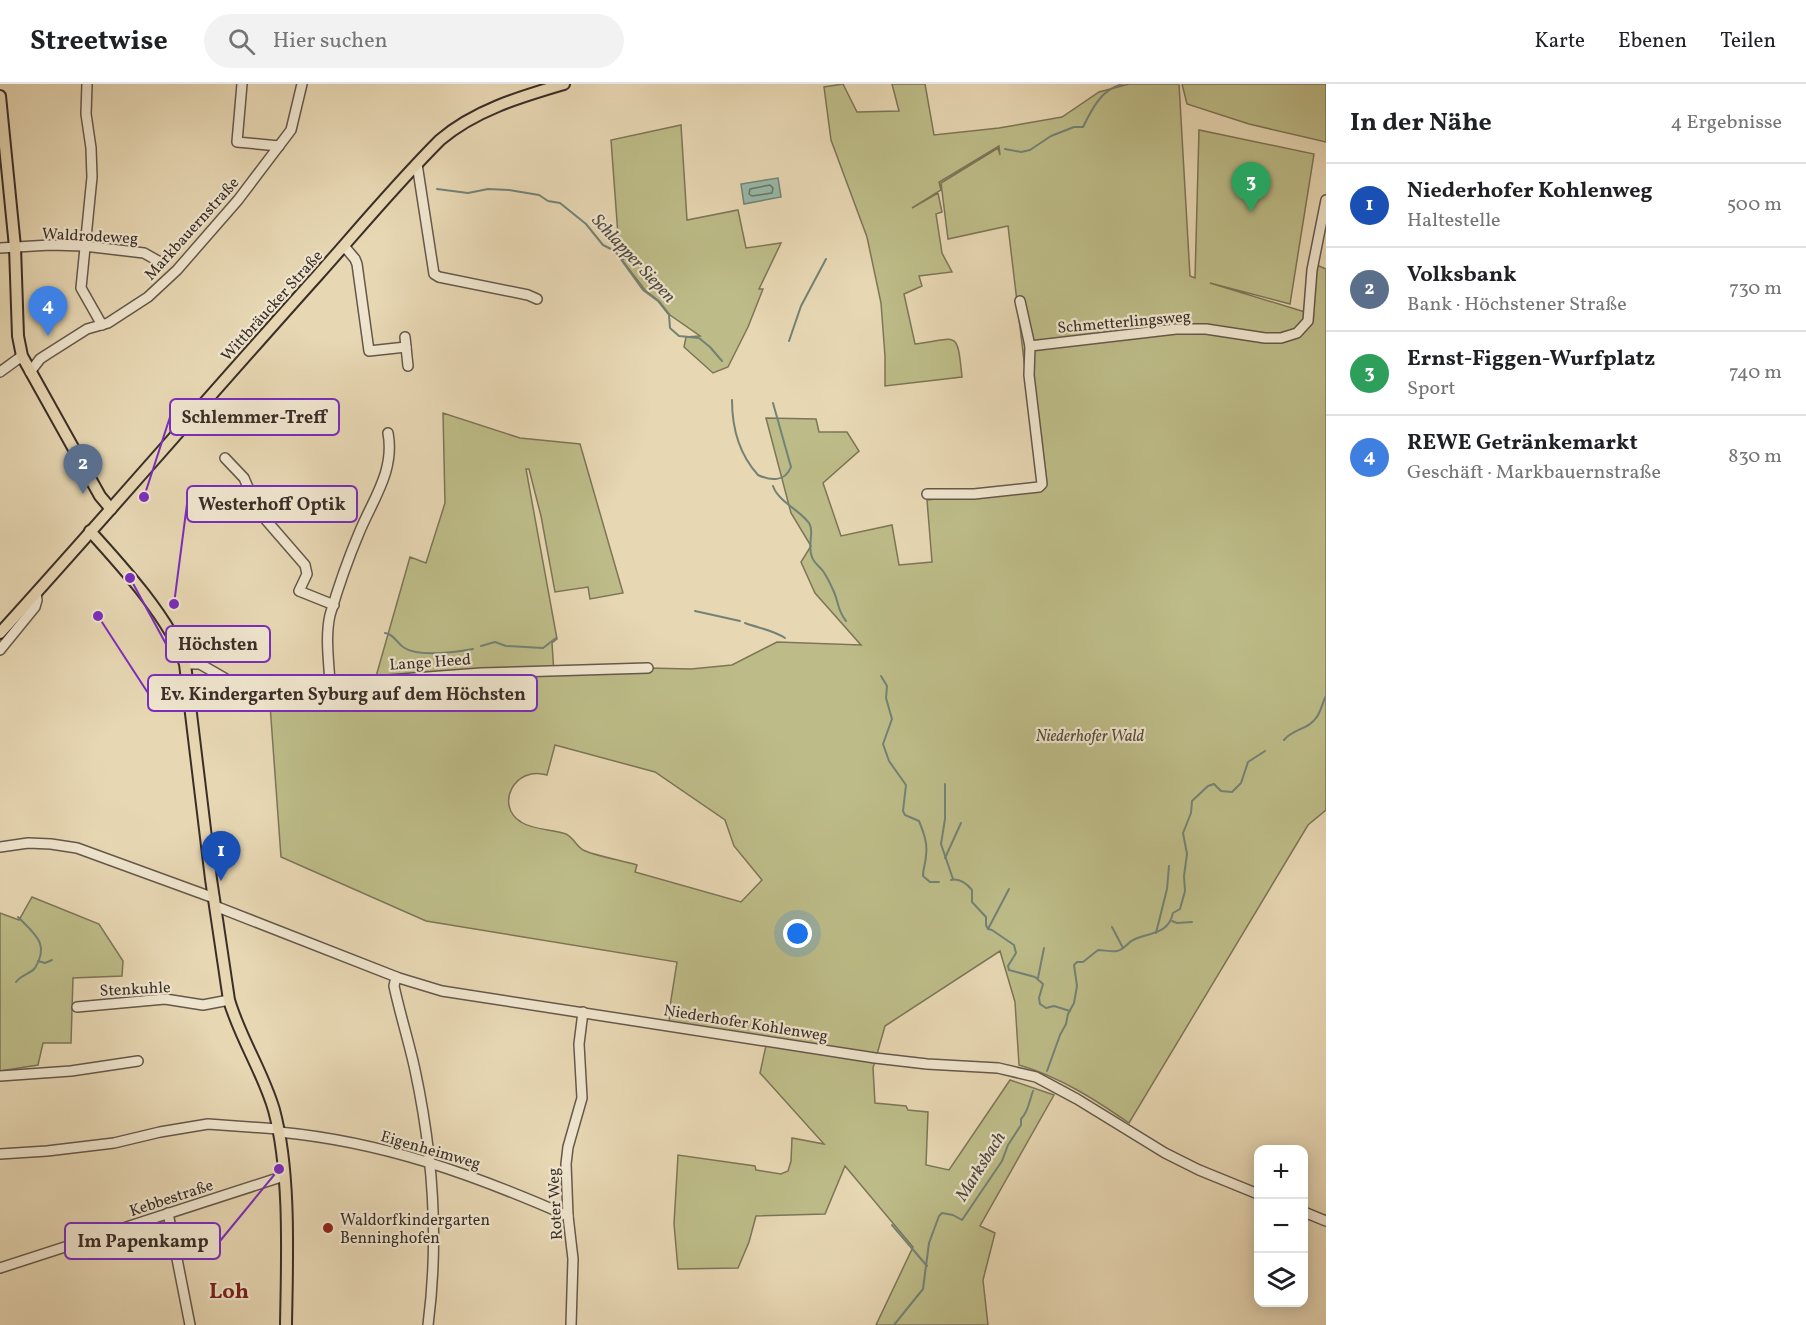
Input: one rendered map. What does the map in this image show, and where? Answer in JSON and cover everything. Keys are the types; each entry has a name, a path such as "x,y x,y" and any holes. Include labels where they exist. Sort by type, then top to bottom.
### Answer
{"main road":[{"name":"Wittbräucker Straße","path":"0,633 417,164 448,133 477,116 521,97 564,84"},
{"path":"0,96 15,247 18,336 22,356 100,496 111,509"},
{"path":"90,531 108,550 164,622 177,642 185,664 229,1000 268,1092 278,1130 286,1217 286,1325"}],"street":[{"path":"87,84 86,114 92,177 81,288 102,325"},
{"path":"242,84 237,141 279,146"},
{"name":"Markbauernstraße","path":"30,372 40,358 87,329 108,323 148,297 169,279 238,200 291,130 302,84"},
{"path":"417,164 434,274 537,299"},
{"name":"Schmetterlingsweg","path":"1030,346 1176,329 1206,329 1265,338 1281,338 1297,333 1308,321 1310,279 1326,200"},
{"name":"Waldrodeweg","path":"0,248 84,246 144,253 160,262"},
{"path":"344,246 357,264 369,351 406,342 408,366"},
{"path":"927,494 974,494 1040,487 1042,484 1029,375 1030,346 1020,301"},
{"path":"0,372 22,356"},
{"path":"330,684 328,642 330,618 359,533 387,471 390,455 388,434"},
{"path":"225,458 244,478 256,506 266,520 305,565 307,574 299,591 334,605"},
{"name":"Wittbräucker Straße","path":"0,650 35,607 36,593"},
{"name":"Lange Heed","path":"185,664 200,664 233,683 248,688 481,673 648,668"},
{"name":"Niederhofer Kohlenweg","path":"0,848 28,843 77,848 396,976 442,991 875,1058 998,1068 1024,1073 1060,1088 1165,1153 1254,1192"},
{"path":"396,976 394,986 415,1071 429,1161 434,1231 434,1283 428,1325"},
{"name":"Stenkuhle","path":"77,1007 165,999 203,1005 229,1000"},
{"name":"Roter Weg","path":"572,1325 573,1259 568,1216 566,1164 568,1147 582,1098 579,1044 583,1012"},
{"path":"0,1076 71,1071 138,1061"},
{"name":"Eigenheimweg","path":"0,1154 114,1143 201,1124 278,1130 360,1144 429,1161 494,1184 568,1216"},
{"name":"Kebbestraße","path":"0,1268 284,1176"},
{"path":"168,1213 190,1325"},
{"path":"1308,1214 1326,1221"}],"green space":[{"name":"Niederhofer Wald","path":"843,84 857,112 899,111 892,84 925,84 934,135 999,128 1062,117 1099,92 1129,84 1179,84 1190,276 1195,278 1199,130 1314,154 1290,304 1210,283 1305,312 1317,265 1326,269 1326,810 1308,825 1129,1123 1063,1082 1019,1065 1015,1002 1000,951 885,1026 873,1068 875,1103 906,1106 908,1110 928,1112 926,1165 949,1170 1010,1080 1054,1095 980,1226 995,1233 983,1280 988,1325 876,1325 913,1247 845,1166 825,1214 756,1216 749,1242 738,1268 678,1269 674,1224 678,1155 755,1166 756,1170 781,1174 788,1171 792,1138 824,1144 760,1073 767,1041 669,1025 677,962 426,921 281,857 269,691 375,680 410,557 426,563 445,503 443,413 520,438 580,444 623,593 590,599 588,587 555,592 541,516 529,469 526,469 557,639 552,643 554,674 648,668 691,669 732,665 777,642 861,645 815,593 801,562 811,546 791,513 766,418 816,419 819,432 847,432 859,451 823,483 841,536 892,525 899,565 932,562 927,500 1039,487 1008,226 948,239 941,183 998,148 1000,155 999,146 939,182 941,190 912,208 938,193 942,212 936,214 942,253 952,272 919,276 922,286 904,294 915,344 953,340 959,350 962,377 885,386 881,303 867,237 831,140 824,87","holes":["555,745 655,772 725,820 734,846 762,880 741,902 635,872 637,865 587,852 566,834 526,825 513,815 509,806 512,788 518,781 536,773 547,775"]},
{"path":"1182,84 1326,84 1326,142 1249,124 1187,104"},
{"path":"681,125 687,220 738,210 746,248 781,243 759,289 763,289 748,327 728,367 713,373 684,347 686,337 700,336 670,315 659,301 645,290 622,260 630,256 618,235 611,140"},
{"path":"32,897 99,924 123,961 122,976 73,978 71,1043 43,1043 38,1065 0,1071 0,913 19,920"}],"water":[{"path":"778,178 781,197 744,204 741,184"}],"waterway":[{"name":"Marksbach","path":"1005,149 1021,152 1030,150 1051,136 1074,127 1083,127 1103,95 1123,84"},
{"name":"Schlapper Siepen","path":"437,189 468,193 488,189 509,190 539,195 548,201 560,203 586,224 603,245 615,251 643,290 658,301 669,315 670,328 679,336 699,338 722,361"},
{"name":"Marksbach","path":"789,341 801,306 826,259"},
{"name":"Marksbach","path":"732,400 735,430 741,449 751,467 758,475 777,479 785,475 791,467 773,403"},
{"name":"Marksbach","path":"773,486 780,497 810,525 812,557 827,578 846,621"},
{"name":"Lange Heed","path":"695,611 740,621"},
{"name":"Lange Heed","path":"745,623 785,638"},
{"name":"Lange Heed","path":"385,633 403,647 418,652 457,652 473,649"},
{"name":"Lange Heed","path":"481,646 495,642 506,646 543,648 556,638"},
{"name":"Marksbach","path":"881,676 887,686 886,698 892,719 883,744 889,761 906,785 903,811 905,815 919,821 924,833 926,851 923,876 930,882 939,882"},
{"path":"1284,740 1313,722 1326,696"},
{"path":"1047,1071 1074,1003 1077,986 1074,965 1077,962 1083,962 1098,950 1119,950 1133,940 1158,932 1167,925 1173,913 1180,909 1185,891 1184,876 1187,854 1183,833 1191,813 1192,801 1208,786 1214,784 1221,791 1232,792 1241,783 1248,762 1265,751"},
{"path":"945,784 945,819 941,844 953,879"},
{"path":"945,858 961,823"},
{"path":"1156,933 1167,889 1169,866"},
{"name":"Marksbach","path":"951,880 960,881 972,890 972,902 986,917 988,929 1014,945 1016,953 1008,966 1009,970 1035,977 1043,984 1039,998 1040,1004 1046,1008 1054,1006 1070,1011"},
{"path":"988,929 1009,889"},
{"path":"16,982 35,968 41,952 41,946 35,934 18,917"},
{"path":"1172,921 1192,922"},
{"path":"1112,927 1123,948"},
{"path":"1038,978 1044,948"},
{"path":"38,961 45,963 52,960"},
{"name":"Marksbach","path":"894,1325 923,1289 929,1243 939,1216 942,1213 962,1220 1002,1161 1008,1145 1021,1125 1021,1119 1033,1091"},
{"path":"892,1225 927,1266"}],"place":[{"name":"Ernst-Figgen-Wurfplatz","path":"1251,212"},
{"name":"REWE Getränkemarkt","path":"48,336"},
{"name":"Volksbank","path":"83,494"},
{"name":"Schlemmer-Treff","path":"144,497"},
{"name":"Höchsten","path":"130,578"},
{"name":"Westerhoff Optik","path":"174,604"},
{"name":"Ev. Kindergarten Syburg auf dem Höchsten","path":"98,616"},
{"name":"Niederhofer Kohlenweg","path":"221,881"},
{"name":"Im Papenkamp","path":"279,1169"},
{"name":"Waldorfkindergarten Benninghofen","path":"328,1228"}],"district":[{"name":"Loh","path":"229,1290"}]}
